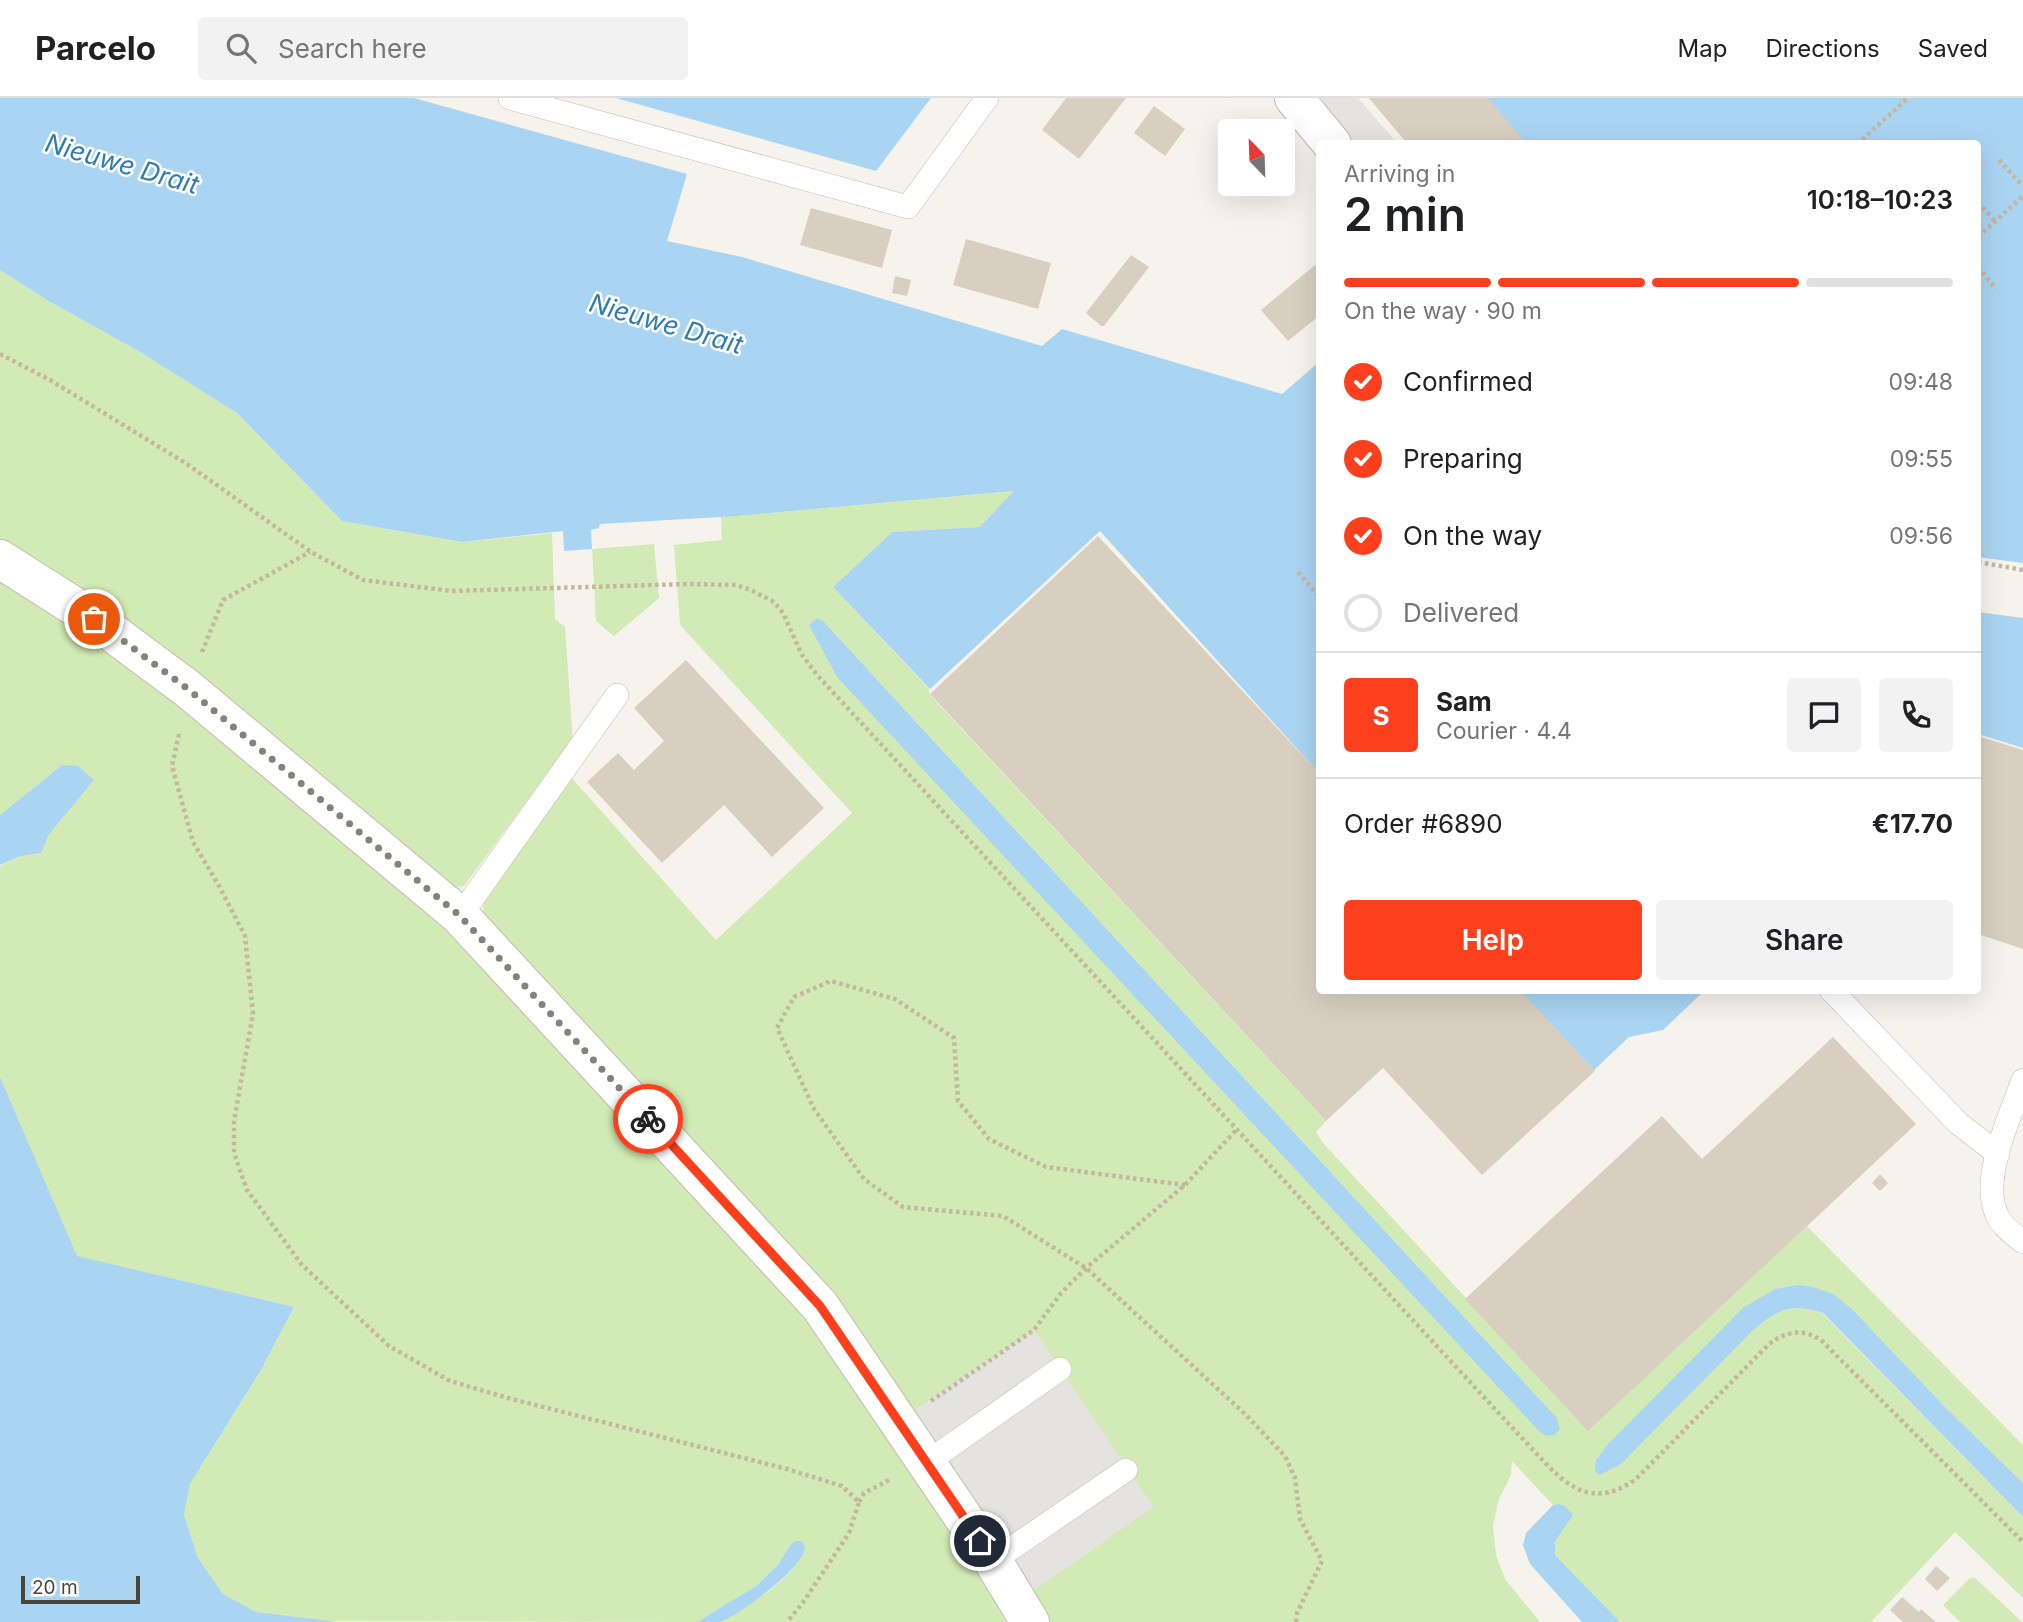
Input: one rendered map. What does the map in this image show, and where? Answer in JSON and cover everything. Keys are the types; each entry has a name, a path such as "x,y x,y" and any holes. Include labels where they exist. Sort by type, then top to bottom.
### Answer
{"street":[{"path":"1294,98 1329,140"},
{"path":"0,559 94,619 188,689 460,916 820,1306 993,1561 1030,1622"}],"lane":[{"path":"510,98 908,207 987,98"},
{"path":"460,916 617,695"},
{"path":"1836,994 1958,1123 1998,1154"},
{"path":"2023,1080 1992,1172 1991,1198 1997,1216 2004,1226 2023,1241"},
{"path":"926,1463 1060,1369"},
{"path":"993,1561 1126,1470"}],"path":[{"path":"1862,140 1909,98"},
{"path":"1999,160 2023,186"},
{"path":"1981,234 2023,196"},
{"path":"1981,205 1995,221"},
{"path":"1981,271 1996,289"},
{"path":"0,355 50,380 187,464 310,552 363,580 452,591 736,585 774,602 783,613 803,656 818,676 1518,1434 1577,1490 1607,1493 1626,1486 1769,1344 1791,1332 1807,1332 1821,1340 2023,1542"},
{"path":"310,552 223,600 188,689 172,766 192,842 245,936 253,1014 234,1121 233,1153 247,1190 302,1265 390,1346 450,1381 787,1469 842,1486 859,1502 849,1533 787,1622"},
{"path":"1981,563 2023,570"},
{"path":"1298,572 1316,593"},
{"path":"1185,1185 1046,1167 989,1139 958,1101 954,1038 895,999 831,981 794,996 777,1028 814,1109 864,1180 903,1207 1003,1216 1086,1268 1245,1414 1284,1456 1295,1478 1300,1519 1322,1561 1297,1613 1296,1622"},
{"path":"899,1423 1034,1331 1061,1293 1086,1268 1185,1185 1237,1129"}],"green space":[{"path":"0,270 47,300 140,352 237,413 342,521 462,542 552,533 555,619 565,627 573,743 563,752 464,886 443,889 482,915 485,893 570,776 716,940 852,813 680,625 674,545 722,540 721,516 1016,491 980,527 892,532 833,587 1326,1121 1316,1132 1323,1143 1588,1430 1807,1226 2023,1445 2023,1483 1945,1407 1852,1309 1775,1289 1743,1309 1752,1331 1777,1313 1792,1308 1822,1313 2023,1517 2023,1598 1955,1532 1871,1622 1620,1622 1555,1555 1553,1549 1559,1504 1553,1505 1512,1461 1511,1475 1499,1499 1493,1526 1496,1555 1505,1579 1540,1622 719,1622 768,1592 789,1573 805,1550 792,1543 777,1566 756,1586 697,1622 313,1621 256,1612 223,1594 198,1558 184,1515 190,1484 261,1370 294,1307 76,1256 0,1077 0,866 21,856 41,853 48,834 94,780 62,765 0,815","holes":["823,621 1557,1418 1560,1428"]},
{"path":"654,544 659,598 614,636 596,621 592,549"},
{"path":"1974,1577 2022,1622 1960,1622 1943,1605"}],"shaded area":[{"path":"1314,98 1358,98 1394,140 1349,140"},
{"path":"1034,1330 1154,1507 1028,1594 911,1412"}],"water":[{"name":"Nieuwe Drait","path":"0,98 414,98 687,174 667,241 742,257 1042,346 1062,329 1282,394 1316,365 1316,770 1100,531 930,689 833,587 892,532 980,527 1014,491 737,516 600,524 599,528 591,530 592,549 564,551 563,531 462,542 342,521 237,413 140,352 47,300 0,270"},
{"path":"616,98 931,98 876,171"},
{"path":"1369,98 2023,98 2023,563 1981,557 1981,140 1404,140"},
{"path":"1981,612 2023,618 2023,748 1981,735"},
{"path":"817,618 823,621 1557,1418 1560,1429 1554,1435 1547,1436 1540,1432 837,677 809,625"},
{"path":"62,765 78,766 94,780 49,834 41,853 21,856 0,865 0,815"},
{"path":"1523,994 1701,994 1663,1030 1629,1037 1594,1070"},
{"path":"0,1077 77,1256 294,1307 261,1370 190,1484 184,1515 198,1558 223,1594 256,1612 337,1622 0,1622"},
{"path":"1798,1285 1833,1294 1852,1309 1945,1407 2023,1483 2023,1517 1823,1313 1801,1308 1777,1313 1752,1331 1621,1464 1600,1475 1595,1471 1596,1460 1609,1443 1743,1308 1775,1289"},
{"path":"1553,1505 1565,1506 1573,1515 1555,1541 1555,1555 1620,1622 1582,1622 1530,1564 1523,1545 1526,1533"},
{"path":"796,1541 802,1541 805,1547 800,1560 767,1592 719,1622 697,1622 756,1586 777,1566"}],"building":[{"path":"1066,98 1126,98 1079,159 1042,130"},
{"path":"1369,98 1488,98 1524,140 1405,140"},
{"path":"1154,106 1185,129 1165,156 1134,133"},
{"path":"811,208 892,230 882,268 800,245"},
{"path":"966,239 1051,263 1038,309 953,285"},
{"path":"1131,255 1149,267 1104,326 1101,326 1086,313"},
{"path":"1316,264 1316,318 1288,341 1261,310"},
{"path":"895,276 911,280 907,296 892,293"},
{"path":"1098,536 1316,770 1316,994 1524,994 1595,1071 1482,1175 1383,1068 1326,1121 930,694"},
{"path":"686,660 824,808 772,857 724,805 662,863 587,782 618,753 634,770 664,741 634,708"},
{"path":"1981,737 2023,750 2023,949 1981,935"},
{"path":"1833,1037 1916,1124 1588,1431 1465,1299 1662,1116 1702,1159"},
{"path":"1880,1174 1888,1183 1880,1191 1872,1183"},
{"path":"1936,1566 1950,1578 1937,1591 1925,1579"},
{"path":"1902,1597 1936,1622 1903,1622 1890,1610"}],"way so far":[{"path":"94,619 188,689 460,916 648,1119"}],"route":[{"path":"648,1119 820,1306 980,1541"}]}
